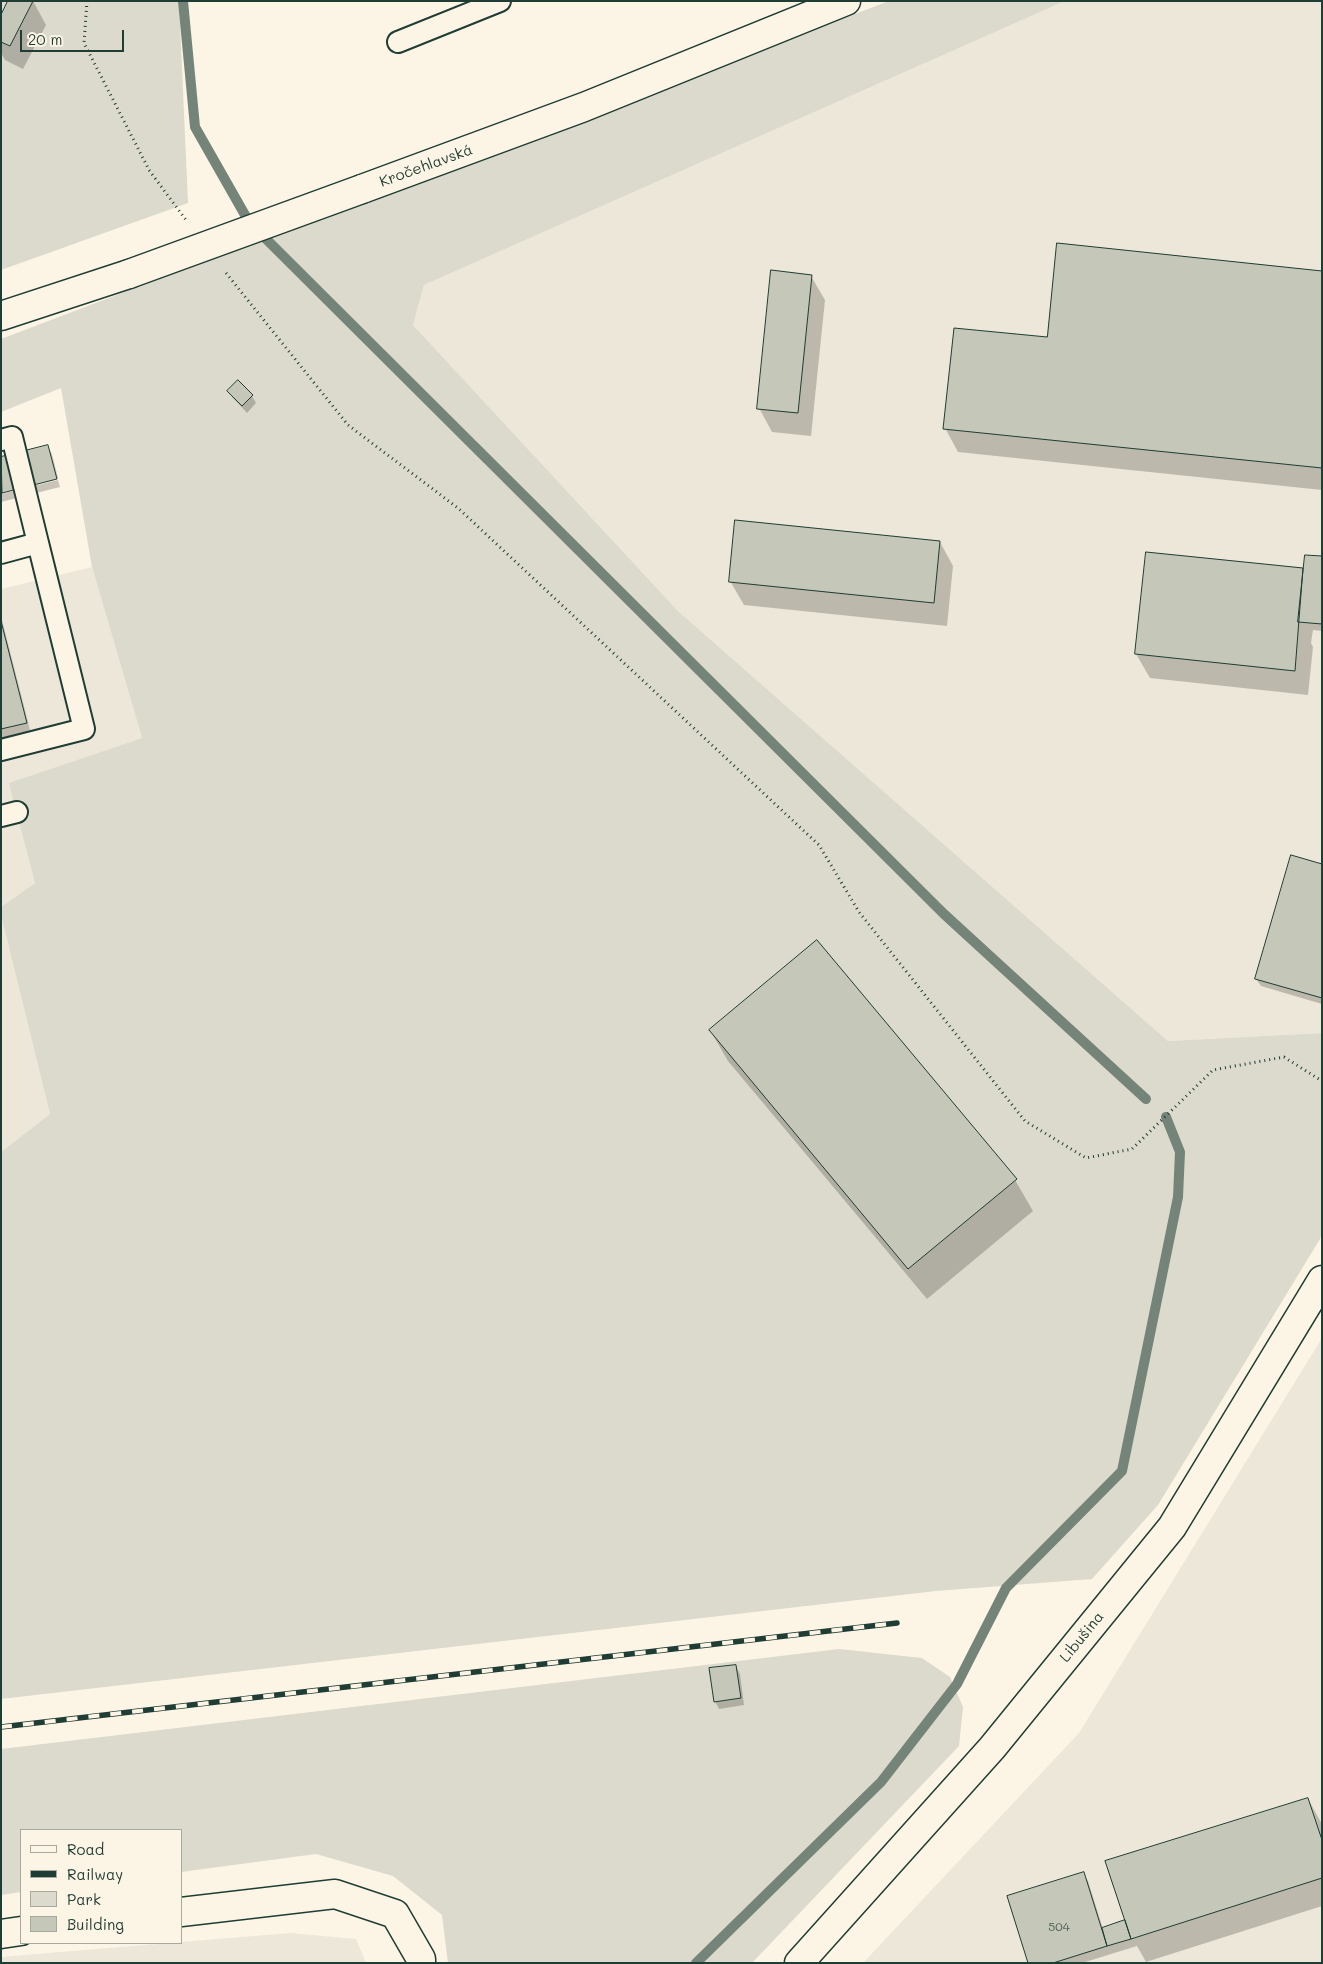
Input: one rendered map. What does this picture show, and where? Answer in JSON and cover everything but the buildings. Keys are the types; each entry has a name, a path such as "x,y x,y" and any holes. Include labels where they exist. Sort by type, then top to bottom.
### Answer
{"main road":[{"name":"Kročehlavská","path":"1,316 129,274 362,190 584,107 846,1"},
{"name":"Libušina","path":"799,1963 992,1748 1172,1527 1322,1280"},
{"path":"182,1912 335,1894 395,1914 421,1959 421,1963"},
{"path":"1,1934 20,1931"}],"lane":[{"path":"398,42 500,1"},
{"path":"1,440 12,437 84,729 1,750"},
{"path":"1,553 38,543"}],"path":[{"path":"87,1 84,43 149,170 190,225"},
{"path":"225,272 348,424 458,508 819,845 858,912 1025,1120 1086,1158 1132,1149 1213,1070 1284,1057 1322,1081"}],"shaded area":[{"path":"1065,1 1322,1 1322,1033 1168,1041 678,611 413,325 424,285"},
{"path":"92,567 142,738 10,783 35,883 1,907 1,589"},
{"path":"1,915 50,1114 1,1152"},
{"path":"1322,1338 1322,1963 863,1963 1079,1733"},
{"path":"290,1933 356,1939 366,1963 1,1963 1,1957 158,1944 182,1944 182,1942"}],"green space":[{"path":"1,1 179,1 188,203 1,270"},
{"path":"889,1 1065,1 424,285 413,325 678,611 1168,1041 1322,1033 1322,1232 1320,1239 1158,1505 1092,1579 936,1591 1,1699 1,1152 50,1114 1,915 1,907 35,883 9,783 142,738 92,567 61,388 1,412 1,339"},
{"path":"839,1649 922,1658 950,1677 963,1707 959,1746 752,1963 448,1963 442,1915 393,1876 316,1854 182,1872 182,1829 20,1829 20,1892 1,1895 1,1749"}],"waterway":[{"path":"183,1 195,127 249,222 944,914 1146,1099"},
{"path":"696,1963 881,1782 957,1684 1006,1588 1122,1471 1178,1197 1180,1152 1166,1117"}],"railway":[{"path":"1,1727 897,1623"}]}
